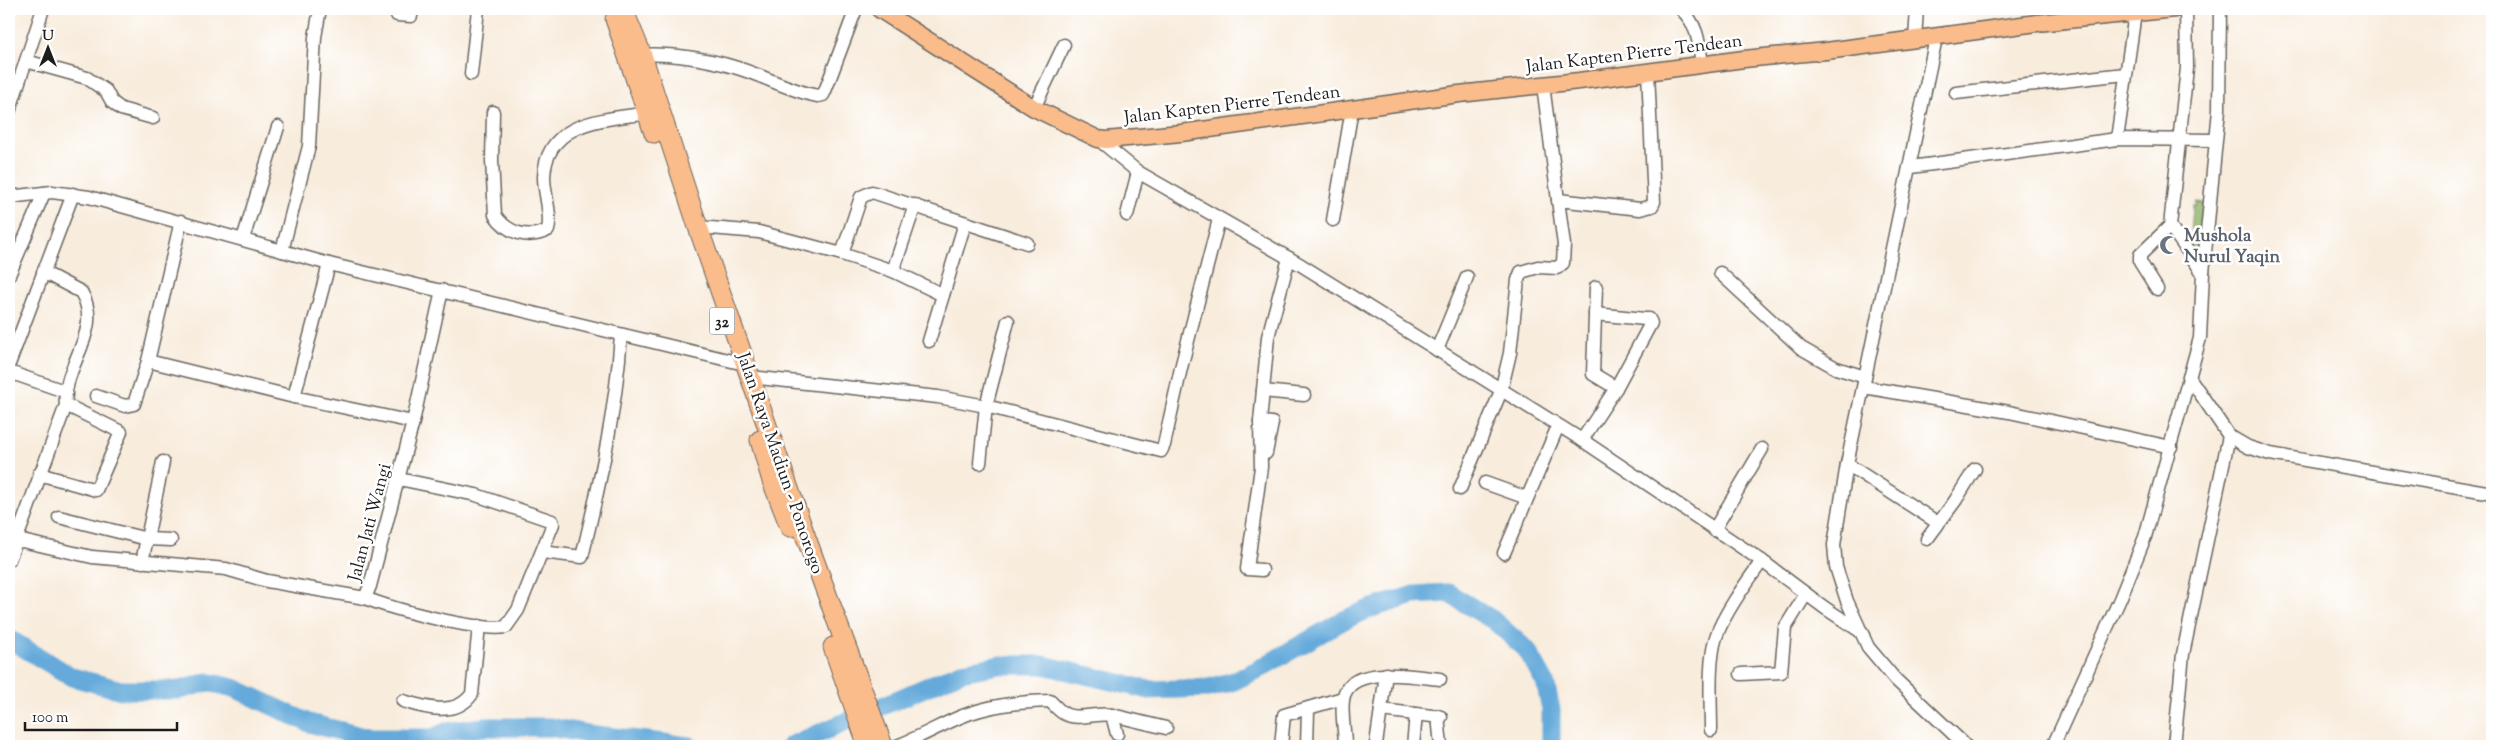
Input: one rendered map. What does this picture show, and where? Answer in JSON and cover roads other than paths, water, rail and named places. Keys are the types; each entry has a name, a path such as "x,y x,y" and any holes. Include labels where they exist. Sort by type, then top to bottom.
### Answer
{"highway":[{"name":"Jalan Raya Madiun - Ponorogo","path":"622,10 642,55 653,112 698,227 750,377 799,534 834,632 868,746"},
{"name":"Jalan Raya Madiun - Ponorogo","path":"622,10 653,112 736,362 772,481 799,534"},
{"name":"Jalan Raya Madiun - Ponorogo","path":"834,632 891,746"}],"main road":[{"path":"879,9 1034,108 1098,139"},
{"name":"Jalan Kapten Pierre Tendean","path":"1098,139 1181,133 1352,109 1915,39 1936,38 2037,23 2175,9"}],"street":[{"path":"9,112 43,9"},
{"path":"282,252 309,146 315,37 320,9"},
{"path":"397,15 410,16 413,9"},
{"path":"471,74 478,9"},
{"path":"642,55 664,55 733,66 789,88 823,96 856,9"},
{"path":"1681,9 1697,31 1702,65"},
{"path":"1915,39 1916,9"},
{"path":"2157,289 2140,262 2140,255 2170,226 2187,68 2186,9"},
{"path":"2053,746 2120,600 2144,537 2171,447 2200,338 2203,273 2215,140 2220,110 2220,9"},
{"path":"2117,139 2135,14"},
{"path":"1936,38 1911,167 1847,464 1834,545 1836,567 1847,601 1868,647 1895,679 1966,746"},
{"path":"1034,108 1064,45"},
{"path":"26,61 96,82 106,92 112,102 121,109 153,118"},
{"path":"1558,200 1624,208 1640,209 1652,206 1655,196 1648,72"},
{"path":"1956,94 2125,74"},
{"path":"1460,488 1501,391 1510,353 1518,280 1521,272 1538,266 1557,268 1563,263 1564,244 1543,85"},
{"path":"1333,220 1352,109"},
{"path":"493,112 492,161 495,215 512,232 531,235 548,230 544,177 550,155 562,137 576,126 653,112"},
{"path":"243,239 278,127"},
{"path":"1098,139 1138,172 1289,258 1582,440 1762,561 1863,633"},
{"path":"1911,167 2117,139 2215,140"},
{"path":"1127,215 1138,172"},
{"path":"9,197 44,193 73,194 181,221 282,252 329,264 736,362"},
{"path":"9,275 44,193"},
{"path":"842,254 861,197 866,193 880,193 1027,243"},
{"path":"9,364 73,194"},
{"path":"893,271 915,204"},
{"path":"750,377 938,397 986,406 1158,451 1162,450 1219,219"},
{"path":"96,396 125,406 134,404 148,361 181,221"},
{"path":"929,341 965,223"},
{"path":"2170,226 2203,273"},
{"path":"698,227 758,232 842,254 893,271 943,295"},
{"path":"1262,570 1247,569 1261,467 1268,449 1272,423 1260,422 1268,337 1289,258"},
{"path":"294,397 329,264"},
{"path":"9,560 12,542 66,405 64,391 90,323 89,312 81,292 43,272"},
{"path":"1720,273 1801,348 1864,382 2171,447"},
{"path":"1436,350 1467,277"},
{"path":"1596,286 1593,374 1616,388"},
{"name":"Jalan Jati Wangi","path":"399,480 476,495 550,520 553,524 510,624 502,628 479,626 389,606 365,598 399,480 442,290"},
{"path":"1582,440 1616,388 1651,323 1650,320 1595,314"},
{"path":"980,463 986,406 1008,321"},
{"path":"542,552 582,557 602,479 617,387 621,335"},
{"path":"148,361 294,397 413,422"},
{"path":"9,372 64,391"},
{"path":"2190,377 2229,436 2248,446 2270,454 2492,493"},
{"path":"1263,391 1304,396"},
{"path":"40,474 96,490 121,432 66,405"},
{"path":"1504,553 1558,426"},
{"path":"2174,746 2183,654 2229,436"},
{"path":"1714,530 1762,449"},
{"path":"142,562 163,462"},
{"path":"1847,464 1938,523"},
{"path":"1927,539 1955,502 1974,469"},
{"path":"1485,483 1527,498"},
{"path":"59,517 147,539 171,540"},
{"path":"12,542 92,557 226,569 267,581 365,598"},
{"path":"1711,730 1711,690 1716,636 1740,592 1762,561"},
{"path":"1741,674 1781,672 1785,628 1806,594"},
{"path":"403,702 424,708 441,710 466,703 472,694 479,626"},
{"path":"1376,744 1386,674"},
{"path":"1345,746 1343,698 1350,687 1364,678 1386,674 1440,679"},
{"path":"1281,746 1284,715 1308,710 1343,698"},
{"path":"891,746 990,707 1020,702 1050,701 1065,714 1075,716 1101,713 1166,728"},
{"path":"1307,746 1308,710"},
{"path":"1381,710 1439,716 1441,746"},
{"path":"1413,746 1416,714"},
{"path":"1112,715 1117,734"}],"waterway":[{"path":"790,746 961,672 1000,665 1043,665 1149,690 1209,688 1234,681 1257,670 1344,620 1369,609 1414,595 1448,593 1493,620 1527,650 1545,682 1551,709 1551,746"},
{"path":"9,639 72,677 121,690 180,690 207,682 234,688 309,723 369,738 433,738 446,732 484,727 550,727 588,734 689,746"}],"place":[{"name":"Mushola Nurul Yaqin","path":"2169,245"}]}
